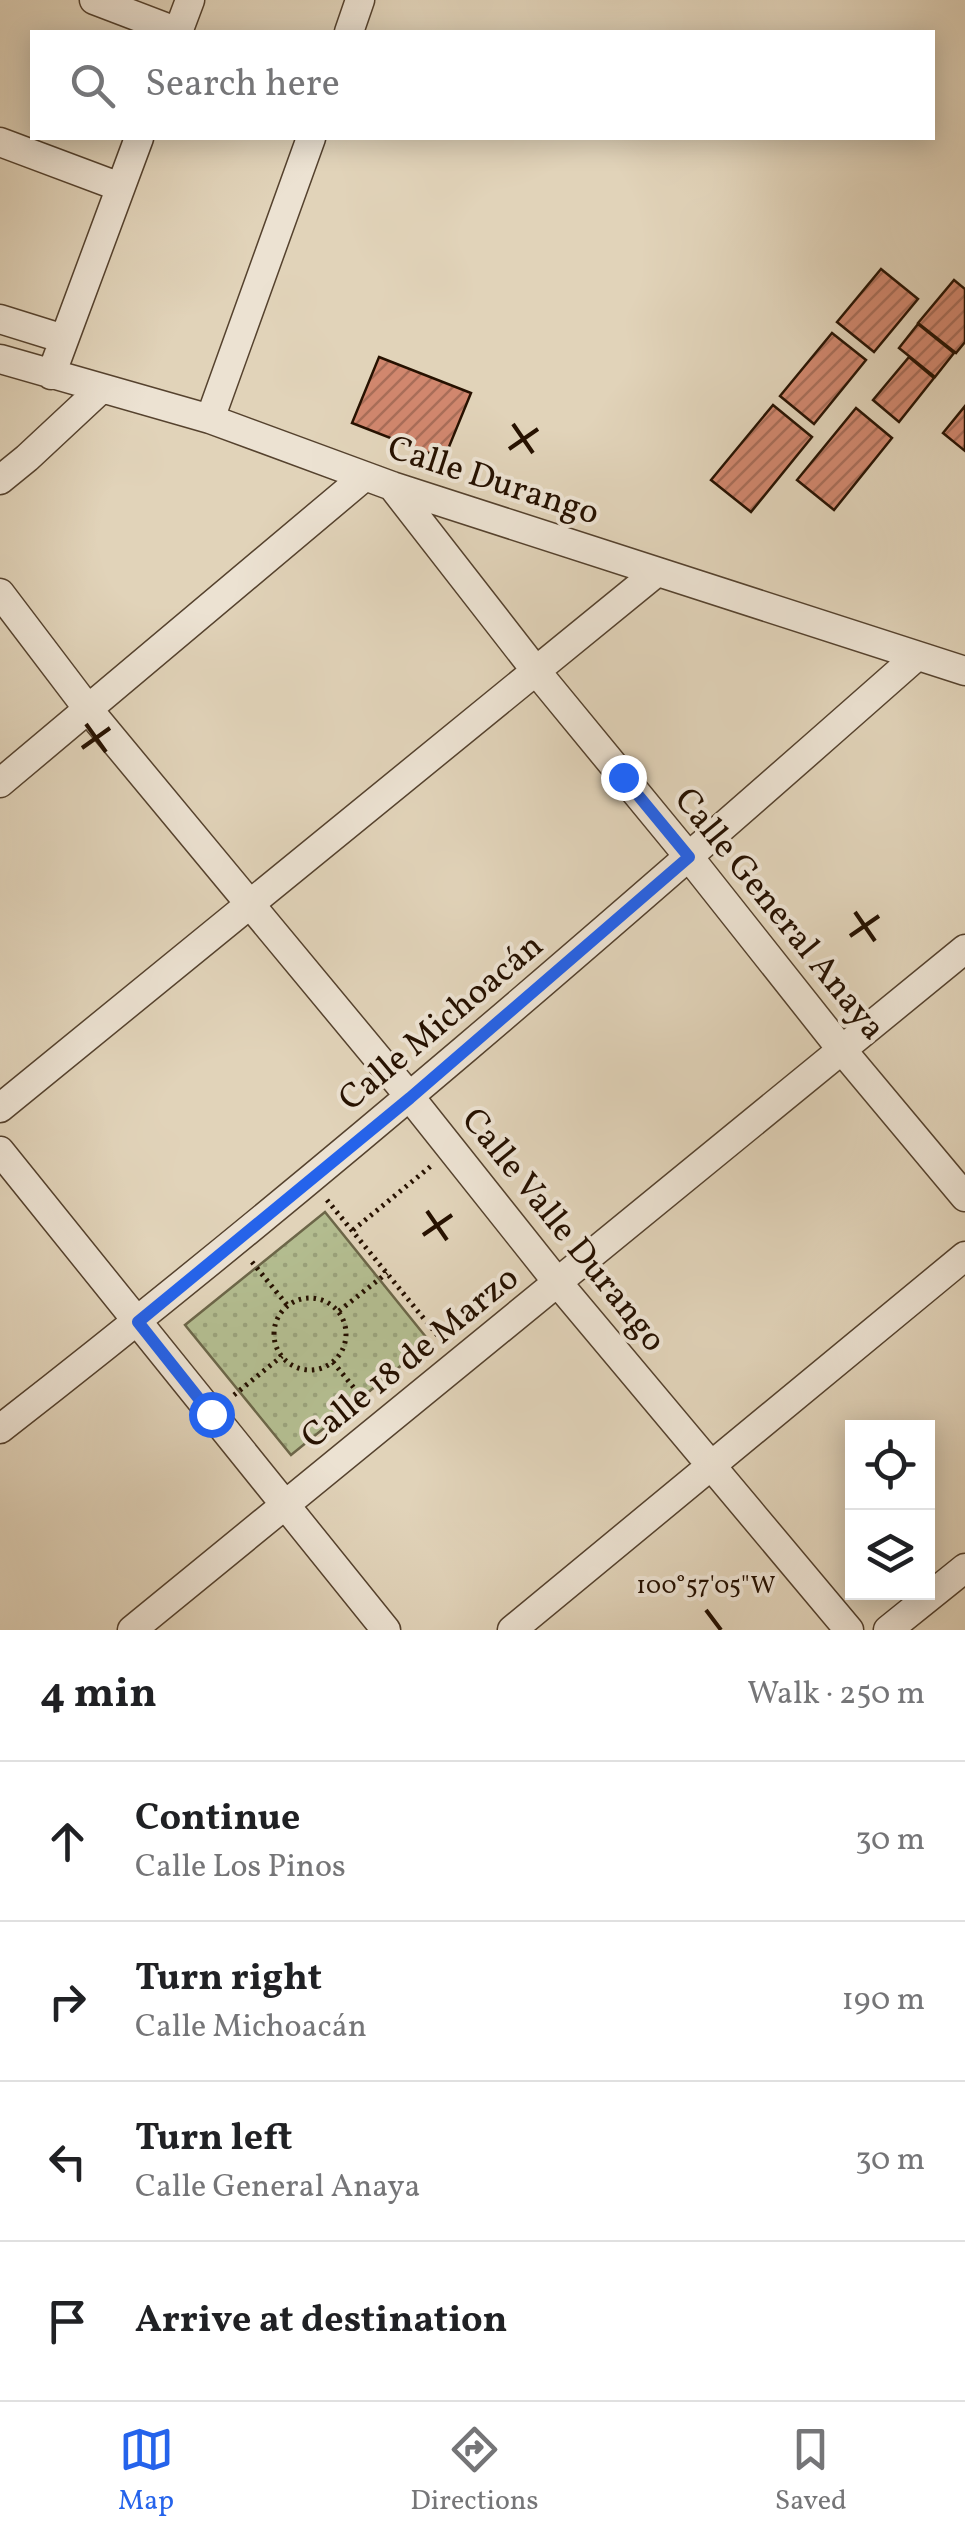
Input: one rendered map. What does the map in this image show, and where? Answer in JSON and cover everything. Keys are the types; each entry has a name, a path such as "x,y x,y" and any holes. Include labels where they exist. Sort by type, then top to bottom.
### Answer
{"street":[{"path":"94,0 173,30"},
{"path":"179,30 190,0"},
{"path":"350,30 360,0"},
{"path":"51,375 138,140"},
{"path":"210,419 310,140"},
{"path":"0,142 120,187"},
{"path":"0,319 64,339"},
{"name":"Calle Durango","path":"0,359 210,419 364,477 965,671"},
{"path":"0,480 101,389"},
{"path":"0,783 364,477"},
{"name":"Calle General Anaya","path":"392,486 536,671 965,1196"},
{"path":"0,1108 657,572"},
{"name":"Calle Valle Durango","path":"0,593 88,708 558,1283 849,1630"},
{"name":"Calle Michoacán","path":"0,1429 138,1322 410,1098 917,656"},
{"name":"Calle 18 de Marzo","path":"132,1630 965,950"},
{"path":"0,1151 386,1630"},
{"path":"512,1630 965,1256"},
{"path":"888,1630 965,1568"}],"path":[{"path":"352,1230 440,1158"},
{"path":"328,1200 443,1342"},
{"path":"251,1262 288,1306"},
{"path":"338,1312 386,1272"},
{"path":"309,1298 320,1299 338,1312 346,1332 345,1344 333,1362 312,1370 290,1364 282,1356 274,1336 280,1314 288,1306 309,1298"},
{"path":"234,1395 282,1356"},
{"path":"333,1362 368,1404"}],"green space":[{"path":"325,1212 430,1342 291,1455 185,1325"}],"building":[{"path":"881,269 918,299 874,352 837,322"},
{"path":"954,280 965,289 965,342 956,353 918,323"},
{"path":"918,324 954,353 935,377 899,348"},
{"path":"832,333 866,360 814,424 780,396"},
{"path":"379,357 471,393 444,459 352,423"},
{"path":"909,357 934,378 899,422 873,400"},
{"path":"773,405 812,437 751,512 711,480"},
{"path":"965,406 965,451 943,433"},
{"path":"856,408 892,438 834,510 797,480"}],"route":[{"path":"211,1414 138,1322 410,1098 689,857 623,777"}]}
